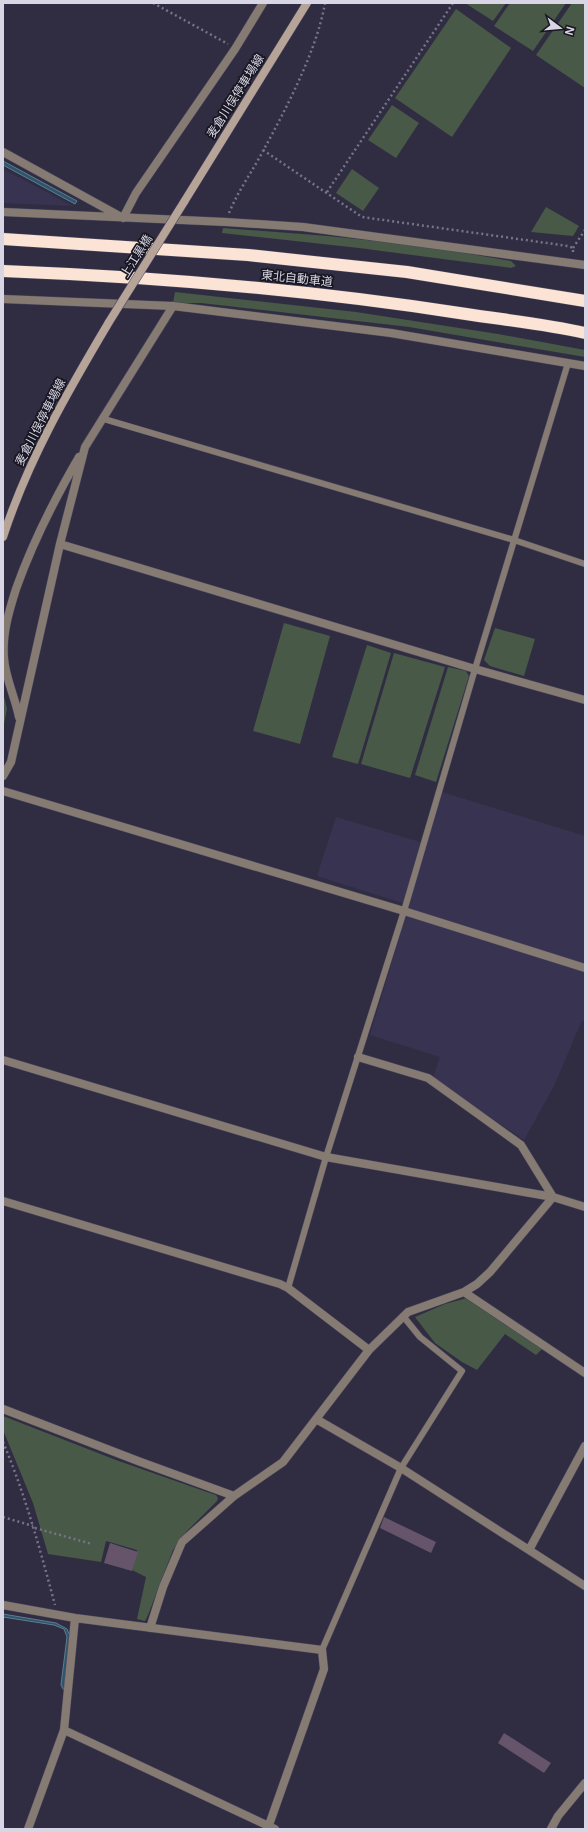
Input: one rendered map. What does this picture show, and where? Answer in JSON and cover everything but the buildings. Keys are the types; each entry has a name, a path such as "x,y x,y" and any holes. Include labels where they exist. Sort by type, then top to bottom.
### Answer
{"highway":[{"name":"東北自動車道","path":"3,239 248,255 407,272 585,301"},
{"name":"東北自動車道","path":"3,271 88,274 243,286 401,303 585,333"}],"main road":[{"name":"麦倉川俣停車場線","path":"184,202 307,3"},
{"name":"上江黒橋","path":"109,322 184,202"},
{"name":"麦倉川俣停車場線","path":"3,537 17,496 44,436 109,322"}],"street":[{"path":"123,218 136,193 235,49 263,3"},
{"path":"3,152 123,218"},
{"path":"3,212 303,227 585,265"},
{"path":"3,299 174,306 391,333 585,366"},
{"path":"20,719 4,658 4,638 10,609 27,559 42,523 85,447 174,306"},
{"path":"3,776 10,762 60,544 85,447"},
{"path":"60,544 475,669 585,700"},
{"path":"3,791 404,911 585,968"},
{"path":"358,1057 428,1078 521,1145 553,1197"},
{"path":"3,1060 326,1157 553,1197 585,1207"},
{"path":"150,1628 162,1587 182,1542 234,1496 283,1462 369,1350 408,1312 464,1292 477,1284 490,1272 553,1197"},
{"path":"3,1201 280,1284 288,1288 369,1350"},
{"path":"464,1292 585,1373"},
{"path":"3,1409 234,1496"},
{"path":"316,1419 401,1468 585,1586"},
{"path":"529,1550 585,1446"},
{"path":"3,1605 75,1618 322,1650 324,1669 272,1827 64,1730"},
{"path":"28,1829 64,1730 75,1618"},
{"path":"551,1829 558,1816 585,1783"}],"lane":[{"path":"288,1288 326,1157 404,911 475,669 568,363"},
{"path":"104,419 514,540 585,564"},
{"path":"322,1650 401,1468 462,1371 420,1337 404,1316"}],"path":[{"path":"153,3 235,49"},
{"path":"226,222 233,204 263,150 305,66 323,16 325,3"},
{"path":"327,192 453,3"},
{"path":"263,150 362,217 561,245 572,248"},
{"path":"573,263 572,248 585,230"},
{"path":"3,1442 16,1473 34,1527 58,1615"},
{"path":"3,1517 92,1544"}],"shaded area":[{"path":"3,169 73,206 3,203"},
{"path":"442,792 585,836 585,1021 582,1020 555,1084 524,1140 433,1078 440,1057 370,1035 409,905 317,876 336,817 427,844"}],"green space":[{"path":"465,3 506,3 493,21"},
{"path":"510,3 566,3 533,51 494,26"},
{"path":"572,3 585,3 585,88 536,55"},
{"path":"456,9 511,48 452,137 395,98"},
{"path":"392,105 419,123 396,158 368,140"},
{"path":"352,169 379,188 363,211 336,193"},
{"path":"546,207 579,226 573,236 531,232"},
{"path":"223,228 328,236 424,246 511,261 516,266 511,268 359,248 222,233"},
{"path":"175,292 356,312 498,334 585,350 585,357 409,327 201,303 173,303"},
{"path":"284,623 330,636 300,744 253,731"},
{"path":"495,628 535,639 524,676 490,666 484,660"},
{"path":"367,645 391,653 358,764 332,757"},
{"path":"394,653 445,667 410,778 361,764"},
{"path":"448,667 466,671 469,676 436,782 415,775"},
{"path":"3,692 7,709 3,729"},
{"path":"467,1298 542,1349 536,1355 505,1334 477,1370 462,1362 435,1343 415,1317 445,1304"},
{"path":"3,1416 116,1460 216,1495 218,1498 217,1501 187,1531 173,1550 145,1621 137,1619 146,1577 132,1570 137,1550 106,1541 101,1562 48,1554 33,1503 3,1430"}],"water":[{"path":"3,161 77,201 75,204 3,165"},
{"path":"3,1614 56,1623 67,1629 70,1636 64,1690 61,1685 67,1637 64,1629 54,1625 3,1617"}]}
